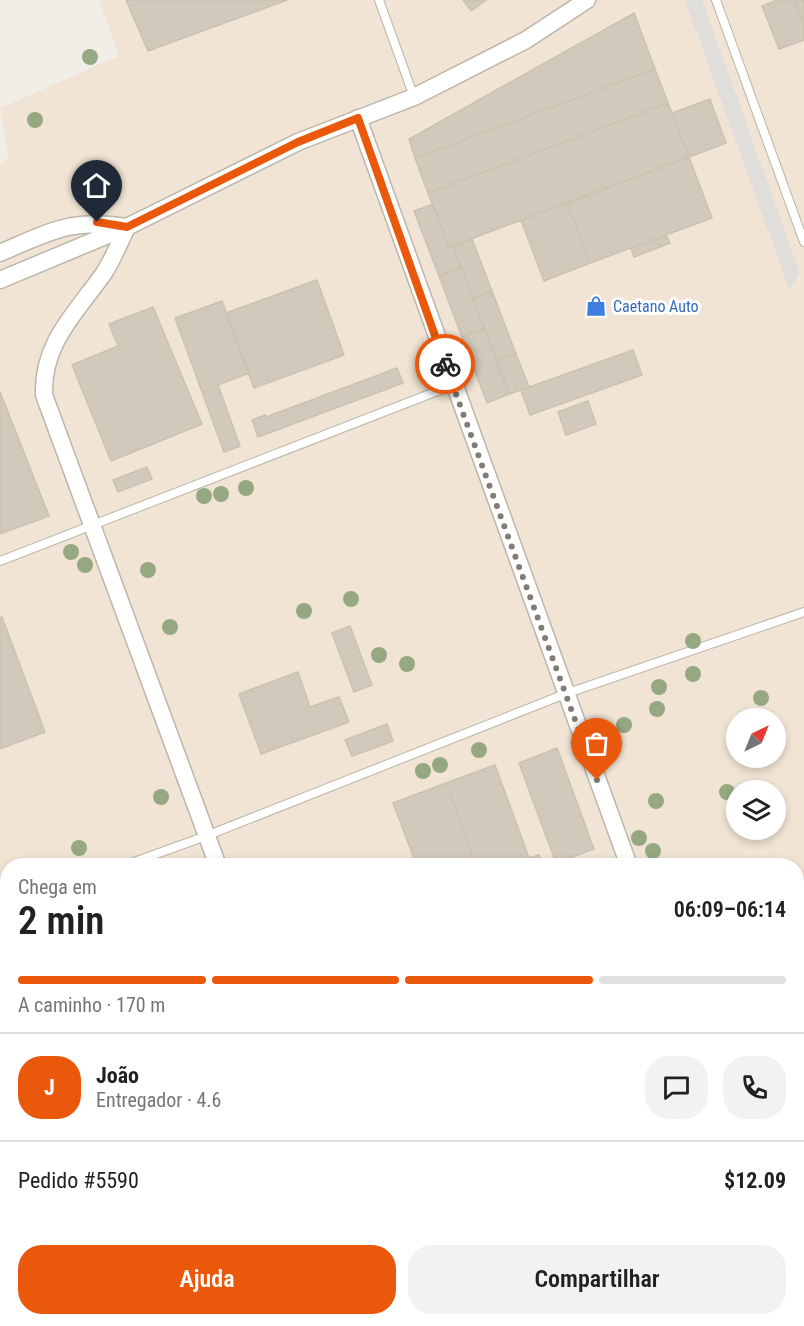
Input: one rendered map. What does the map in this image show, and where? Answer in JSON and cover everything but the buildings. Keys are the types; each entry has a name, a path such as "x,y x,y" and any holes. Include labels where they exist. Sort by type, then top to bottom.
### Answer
{"street":[{"path":"0,280 127,227 298,142 414,97 526,40 588,0"},
{"path":"358,118 626,858"},
{"path":"0,253 57,228 97,222 127,227"},
{"path":"127,227 105,270 52,344 43,379 44,395 215,858"}],"lane":[{"path":"379,0 414,97"},
{"path":"716,0 804,242"},
{"path":"0,561 93,527 453,385"},
{"path":"145,858 565,694 804,612"}],"shaded area":[{"path":"99,0 804,0 804,858 0,858 0,163 9,159 0,108 119,56"},
{"path":"685,0 702,0 800,273 789,289"}],"way so far":[{"path":"445,364 597,780"}],"place":[{"name":"Caetano Auto","path":"596,306"}],"route":[{"path":"97,222 127,227 298,142 358,118 445,364"}]}
